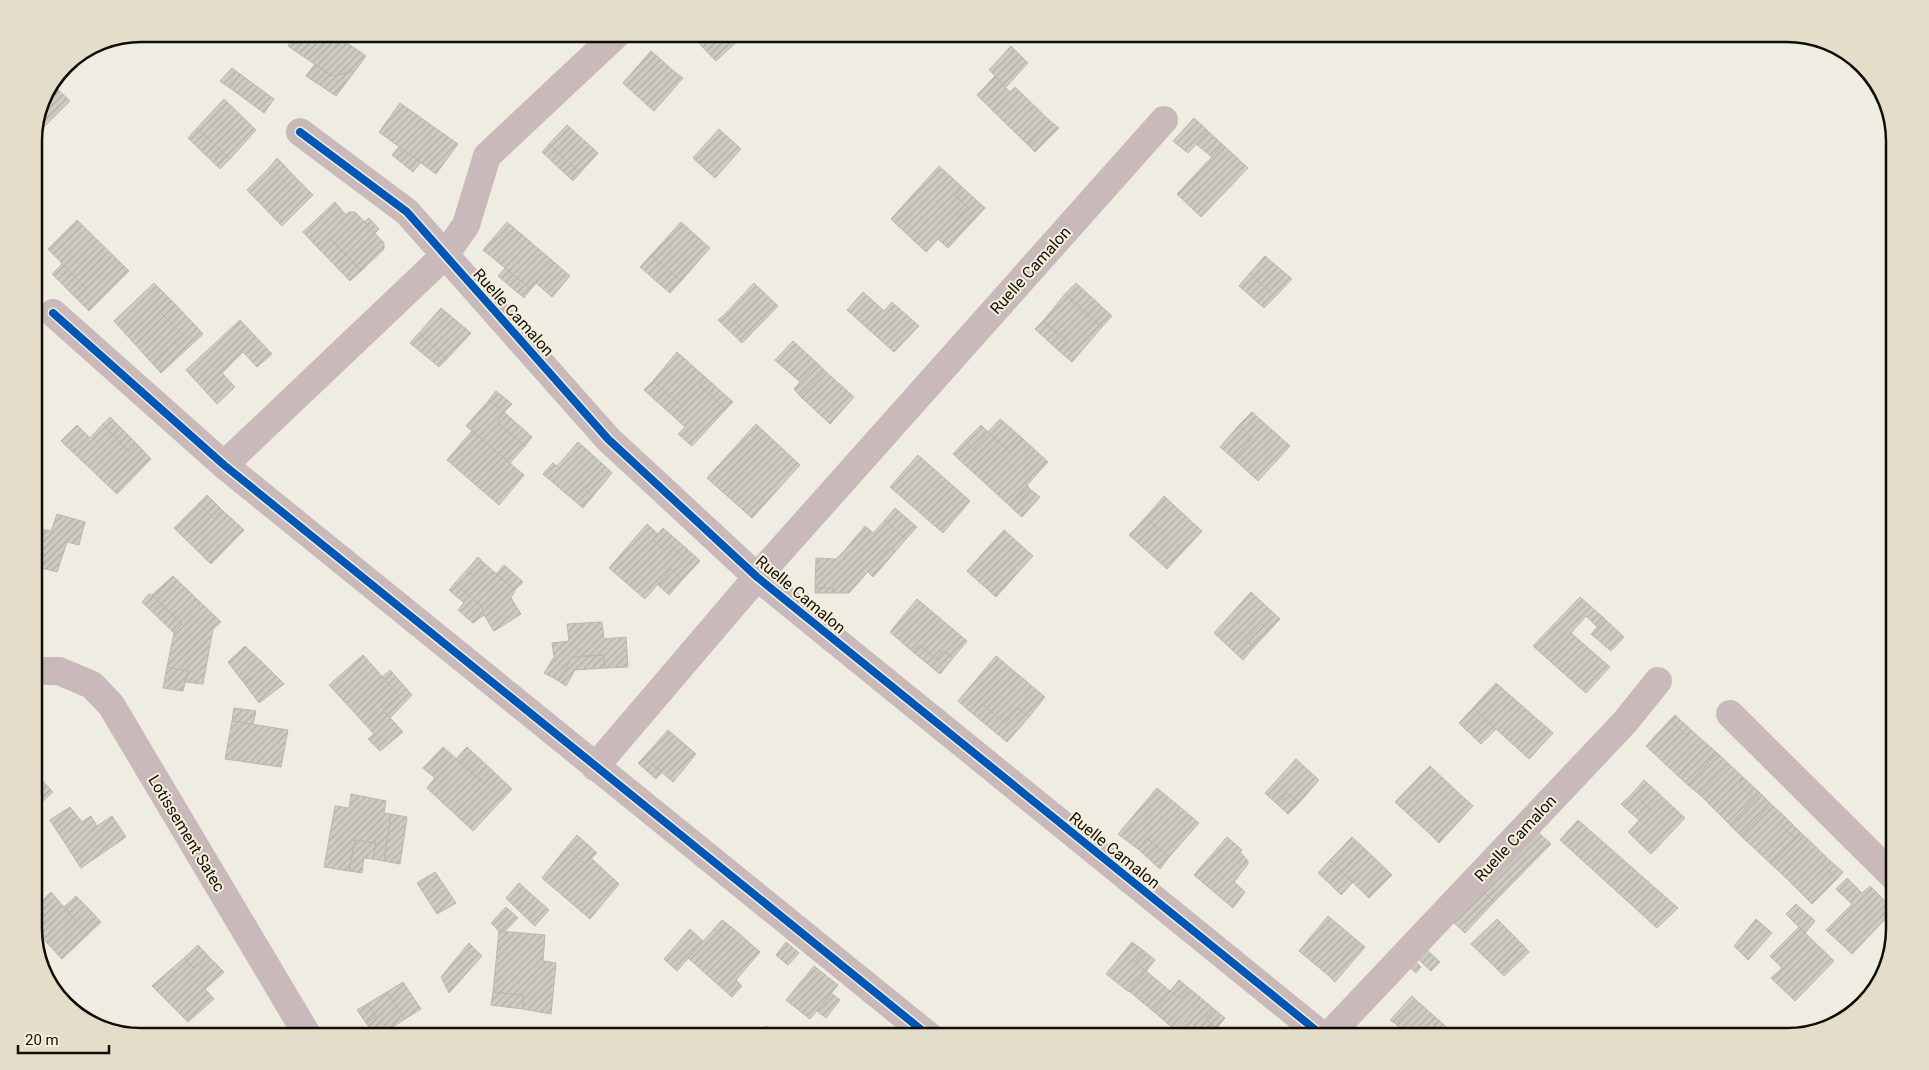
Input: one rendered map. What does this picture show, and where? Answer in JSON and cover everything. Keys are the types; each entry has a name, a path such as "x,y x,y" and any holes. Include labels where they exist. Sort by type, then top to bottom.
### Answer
{"street":[{"path":"224,466 445,255 466,225 487,156 608,43"},
{"name":"Ruelle Camalon","path":"595,767 757,577 1164,120"},
{"name":"Ruelle Camalon","path":"300,132 407,212 608,439 757,577 1313,1028"},
{"path":"53,313 224,466 919,1028"},
{"name":"Lotissement Satec","path":"43,671 59,671 92,686 111,705 303,1028"},
{"name":"Ruelle Camalon","path":"1336,1028 1625,722 1658,681"},
{"path":"1730,714 1886,869"}],"building":[{"path":"290,43 347,43 366,56 355,71 332,76 288,46"},
{"path":"698,43 736,43 716,61"},
{"path":"1011,46 1028,63 1006,87 989,70"},
{"path":"651,51 676,73 647,105 623,83"},
{"path":"315,64 332,76 355,71 336,96 306,76"},
{"path":"232,68 240,74 230,88 220,81"},
{"path":"676,73 683,78 654,111 647,105"},
{"path":"240,74 274,99 264,113 230,88"},
{"path":"995,76 1010,92 993,111 977,95"},
{"path":"1015,87 1050,121 1028,145 993,111"},
{"path":"57,89 70,101 44,127 50,103"},
{"path":"224,99 256,130 230,159 197,128"},
{"path":"400,103 458,144 436,174 379,132"},
{"path":"1194,118 1208,131 1188,153 1173,141"},
{"path":"1050,121 1059,128 1035,152 1028,145"},
{"path":"567,125 598,153 580,173 549,144"},
{"path":"197,128 230,159 220,169 188,138"},
{"path":"719,129 741,149 715,178 693,158"},
{"path":"1208,131 1223,145 1212,157 1196,144"},
{"path":"549,144 580,173 573,181 542,152"},
{"path":"1223,145 1248,168 1201,217 1177,194"},
{"path":"399,147 421,162 413,172 392,155"},
{"path":"277,158 299,181 292,189 270,167"},
{"path":"939,166 962,187 955,196 968,207 926,252 891,219"},
{"path":"270,167 292,189 299,181 313,195 282,226 247,190"},
{"path":"962,187 985,208 948,248 938,239 968,207 955,196"},
{"path":"335,202 346,215 349,212 355,212 384,243 384,249 361,271 330,238 319,249 303,232"},
{"path":"369,218 379,229 375,233 364,222"},
{"path":"77,220 129,271 89,311 76,298 86,288 48,249"},
{"path":"507,222 554,262 531,289 483,250"},
{"path":"681,222 710,248 681,281 651,255"},
{"path":"330,238 361,271 350,281 319,249"},
{"path":"651,255 681,281 670,293 640,267"},
{"path":"1265,256 1292,279 1275,297 1250,273"},
{"path":"554,262 570,276 552,297 536,283"},
{"path":"62,264 86,288 76,298 52,274"},
{"path":"505,268 531,289 524,298 498,276"},
{"path":"1250,273 1275,297 1264,308 1239,286"},
{"path":"154,283 171,300 160,312 183,335 152,363 114,321"},
{"path":"754,283 778,306 749,336 726,313"},
{"path":"1076,283 1112,316 1102,327 1065,294"},
{"path":"863,292 884,311 892,302 919,326 894,352 847,310"},
{"path":"1065,294 1102,327 1072,362 1058,350 1067,341 1043,321"},
{"path":"171,300 194,324 183,335 160,312"},
{"path":"441,308 471,333 447,359 419,333"},
{"path":"726,313 749,336 742,343 718,320"},
{"path":"240,320 272,354 257,367 243,352 222,373 235,387 217,404 186,370"},
{"path":"1043,321 1067,341 1058,350 1035,329"},
{"path":"194,324 203,334 161,373 152,363"},
{"path":"419,333 447,359 439,367 410,343"},
{"path":"793,341 817,363 800,382 775,360"},
{"path":"677,352 705,377 699,385 726,409 692,446 678,434 685,427 672,415 681,406 653,381"},
{"path":"817,363 825,371 800,396 794,389"},
{"path":"825,371 854,397 830,424 800,396"},
{"path":"705,377 733,402 726,409 699,385"},
{"path":"653,381 681,406 672,415 644,390"},
{"path":"496,391 512,404 504,412 489,400"},
{"path":"489,400 504,412 497,422 525,446 510,463 466,426"},
{"path":"504,412 532,437 525,446 497,422"},
{"path":"1252,412 1290,446 1258,481 1234,459 1252,438 1239,425"},
{"path":"110,417 137,444 129,452 103,424"},
{"path":"1000,419 1022,438 1010,452 988,432"},
{"path":"103,424 129,452 137,444 151,459 117,494 61,441 77,425 90,438"},
{"path":"756,424 800,465 752,518 707,478"},
{"path":"981,425 988,432 973,449 965,441"},
{"path":"1239,425 1252,438 1234,459 1220,447"},
{"path":"472,431 524,475 499,505 447,460"},
{"path":"988,432 1010,452 1022,438 1048,462 1009,505 953,454 965,441 973,449"},
{"path":"578,442 605,466 585,490 593,496 583,508 543,474 553,463 557,466"},
{"path":"918,455 970,501 943,533 890,487"},
{"path":"605,466 612,473 593,496 585,490"},
{"path":"1027,485 1030,489 1013,509 1009,505"},
{"path":"1030,489 1040,497 1022,517 1013,509"},
{"path":"207,495 222,510 214,519 199,503"},
{"path":"1164,496 1178,509 1158,529 1146,517"},
{"path":"199,503 214,519 222,510 244,530 211,564 174,528"},
{"path":"895,508 917,527 906,539 885,520"},
{"path":"1178,509 1202,531 1167,569 1129,535 1146,517 1158,529"},
{"path":"57,514 85,522 79,545 67,542 57,572 43,568 43,529 51,531"},
{"path":"885,520 906,539 895,552 889,548 849,593 833,593 833,588 815,588 816,558 836,559 844,551 848,555 870,530 873,533"},
{"path":"647,524 658,534 653,540 665,550 670,545 682,556 687,549 700,561 682,580 671,569 645,599 609,568"},
{"path":"865,526 870,530 848,555 844,551"},
{"path":"663,528 687,549 682,556 670,545 665,550 653,540"},
{"path":"1004,530 1033,556 996,597 967,571"},
{"path":"889,548 895,552 873,577 868,572"},
{"path":"478,557 484,563 474,575 466,571"},
{"path":"484,563 515,590 511,598 521,614 494,631 484,615 482,607 455,583 466,571 474,575"},
{"path":"504,565 523,582 515,590 496,574"},
{"path":"671,569 682,580 669,595 658,585"},
{"path":"173,576 221,622 213,629 203,684 185,682 188,671 167,667 174,633 182,624 152,595"},
{"path":"455,583 482,607 484,615 473,623 458,610 464,603 449,590"},
{"path":"815,588 833,588 833,593 815,593"},
{"path":"1251,592 1280,619 1269,631 1262,624 1246,640 1254,647 1243,660 1214,633"},
{"path":"149,594 182,624 174,633 142,602"},
{"path":"1580,597 1605,619 1597,627 1586,616 1571,633 1610,667 1586,693 1533,646"},
{"path":"917,599 967,641 953,658 943,650 936,659 919,645 913,652 890,632"},
{"path":"1605,619 1624,637 1611,651 1591,634"},
{"path":"602,622 604,639 626,637 628,667 605,668 604,655 572,657 559,681 544,673 554,657 552,643 569,641 567,624"},
{"path":"1262,624 1269,631 1254,647 1246,640"},
{"path":"919,645 936,659 943,650 953,658 940,674 913,652"},
{"path":"245,646 266,666 244,683 228,662"},
{"path":"363,655 399,695 383,710 403,732 380,751 368,739 374,734 329,685"},
{"path":"604,655 605,668 575,670 566,686 559,681 572,657"},
{"path":"996,656 1045,697 1029,717 1018,708 1005,723 982,704 973,714 958,701"},
{"path":"266,666 284,684 259,703 244,683"},
{"path":"167,667 188,671 183,691 163,688"},
{"path":"390,670 412,695 390,718 383,710 399,695 382,677"},
{"path":"1496,683 1553,733 1529,759 1473,708"},
{"path":"982,704 1005,723 1018,708 1029,717 1007,742 973,714"},
{"path":"234,708 256,711 253,724 232,721"},
{"path":"1473,708 1496,729 1481,744 1459,723"},
{"path":"1675,715 1691,730 1686,735 1670,720"},
{"path":"1670,720 1686,735 1691,730 1708,745 1678,776 1646,746"},
{"path":"232,721 288,730 281,767 225,759"},
{"path":"668,730 696,754 673,782 644,757"},
{"path":"1708,745 1717,753 1688,785 1678,776"},
{"path":"443,747 484,783 494,772 512,789 473,831 427,788 435,778 423,768"},
{"path":"467,747 494,772 484,783 456,759"},
{"path":"1717,753 1729,764 1699,794 1688,785"},
{"path":"644,757 662,772 656,779 638,763"},
{"path":"1296,759 1319,780 1299,803 1287,793 1277,804 1265,793"},
{"path":"1729,764 1744,778 1739,784 1754,799 1730,825 1699,794"},
{"path":"1430,766 1465,799 1431,835 1395,802"},
{"path":"1744,778 1760,793 1754,799 1739,784"},
{"path":"1644,780 1685,818 1651,854 1628,832 1650,809 1633,793"},
{"path":"43,781 53,792 43,801"},
{"path":"1157,788 1199,823 1169,857 1147,838 1138,849 1118,834"},
{"path":"1287,793 1299,803 1288,814 1277,804"},
{"path":"1633,793 1650,809 1640,821 1621,804"},
{"path":"1760,793 1771,804 1741,836 1730,825"},
{"path":"351,794 386,801 384,813 391,814 384,861 373,859 376,843 355,840 349,871 324,867 335,806 349,808"},
{"path":"1465,799 1473,806 1439,843 1431,835"},
{"path":"1771,804 1785,817 1780,824 1796,839 1771,864 1741,836"},
{"path":"70,807 82,822 91,816 97,826 112,816 126,837 81,868 50,820"},
{"path":"391,814 407,817 400,864 384,861"},
{"path":"1785,817 1801,833 1796,839 1780,824"},
{"path":"1578,820 1678,908 1657,928 1560,840"},
{"path":"1539,833 1551,844 1494,902 1482,891"},
{"path":"1801,833 1812,843 1782,874 1771,864"},
{"path":"577,835 597,853 585,864 566,848"},
{"path":"1227,837 1242,850 1240,852 1248,861 1248,864 1234,882 1245,892 1233,908 1194,875"},
{"path":"1352,837 1365,849 1342,872 1330,860"},
{"path":"1147,838 1169,857 1160,869 1138,849"},
{"path":"355,840 376,843 373,859 364,858 362,873 349,871"},
{"path":"1812,843 1827,858 1822,864 1837,879 1812,904 1782,874"},
{"path":"566,848 585,864 591,858 619,884 590,919 542,878"},
{"path":"1365,849 1392,875 1369,898 1342,872"},
{"path":"1827,858 1843,872 1837,879 1822,864"},
{"path":"1330,860 1342,872 1330,884 1318,873"},
{"path":"435,872 456,903 437,914 417,883"},
{"path":"1342,872 1353,882 1341,895 1330,884"},
{"path":"1847,878 1862,893 1870,886 1886,902 1886,918 1852,954 1826,930 1852,904 1836,889"},
{"path":"519,883 530,893 518,910 506,898"},
{"path":"1482,891 1494,902 1465,933 1452,921"},
{"path":"51,892 76,921 89,909 101,922 62,959 43,939 43,900"},
{"path":"530,893 549,910 535,926 518,910"},
{"path":"76,896 89,909 76,921 64,907"},
{"path":"1796,904 1815,921 1805,933 1786,914"},
{"path":"506,907 518,918 505,931 499,931 491,923"},
{"path":"1328,916 1358,941 1328,975 1299,951"},
{"path":"1497,919 1522,944 1497,969 1471,944"},
{"path":"1756,919 1772,933 1748,960 1734,946"},
{"path":"722,920 735,930 726,940 714,929"},
{"path":"1799,927 1834,961 1795,1001 1771,978 1782,968 1770,956"},
{"path":"690,929 703,941 677,971 664,959"},
{"path":"714,929 726,940 735,930 760,952 736,980 742,986 732,997 688,958"},
{"path":"499,931 545,935 543,961 556,963 551,1014 523,1009 523,995 493,992"},
{"path":"1358,941 1365,947 1335,982 1328,975"},
{"path":"786,942 799,953 788,965 776,955"},
{"path":"1132,942 1144,951 1135,962 1146,971 1129,992 1106,974"},
{"path":"469,943 482,956 449,993 441,977"},
{"path":"1522,944 1529,952 1504,976 1497,969"},
{"path":"198,945 211,959 202,968 197,963 193,968 184,958"},
{"path":"1425,948 1440,962 1431,971 1416,957"},
{"path":"1144,951 1155,960 1146,971 1135,962"},
{"path":"184,958 193,968 197,963 202,968 211,959 224,972 205,989 214,999 188,1022 152,986"},
{"path":"1414,960 1421,967 1416,973 1408,966"},
{"path":"814,966 838,985 810,1019 786,1000"},
{"path":"1146,971 1170,991 1153,1011 1129,991"},
{"path":"1179,980 1190,989 1181,999 1170,991"},
{"path":"403,982 421,1009 405,1019 387,992"},
{"path":"1190,989 1201,998 1177,1028 1173,1028 1153,1011 1170,991 1181,999"},
{"path":"387,992 405,1019 391,1028 370,1028 366,1023 376,1016 367,1004"},
{"path":"493,992 523,995 523,1009 491,1005"},
{"path":"831,993 840,1000 826,1018 817,1011"},
{"path":"1412,996 1417,1001 1396,1024 1390,1020"},
{"path":"1202,999 1214,1009 1206,1019 1216,1028 1178,1028"},
{"path":"1417,1001 1448,1028 1400,1028 1396,1024"},
{"path":"367,1004 376,1016 366,1023 357,1010"},
{"path":"1214,1009 1225,1018 1217,1028 1206,1019"}],"cycle path":[{"path":"300,132 407,212 608,439 757,577 1313,1028"},
{"path":"53,313 224,465 919,1028"}]}
